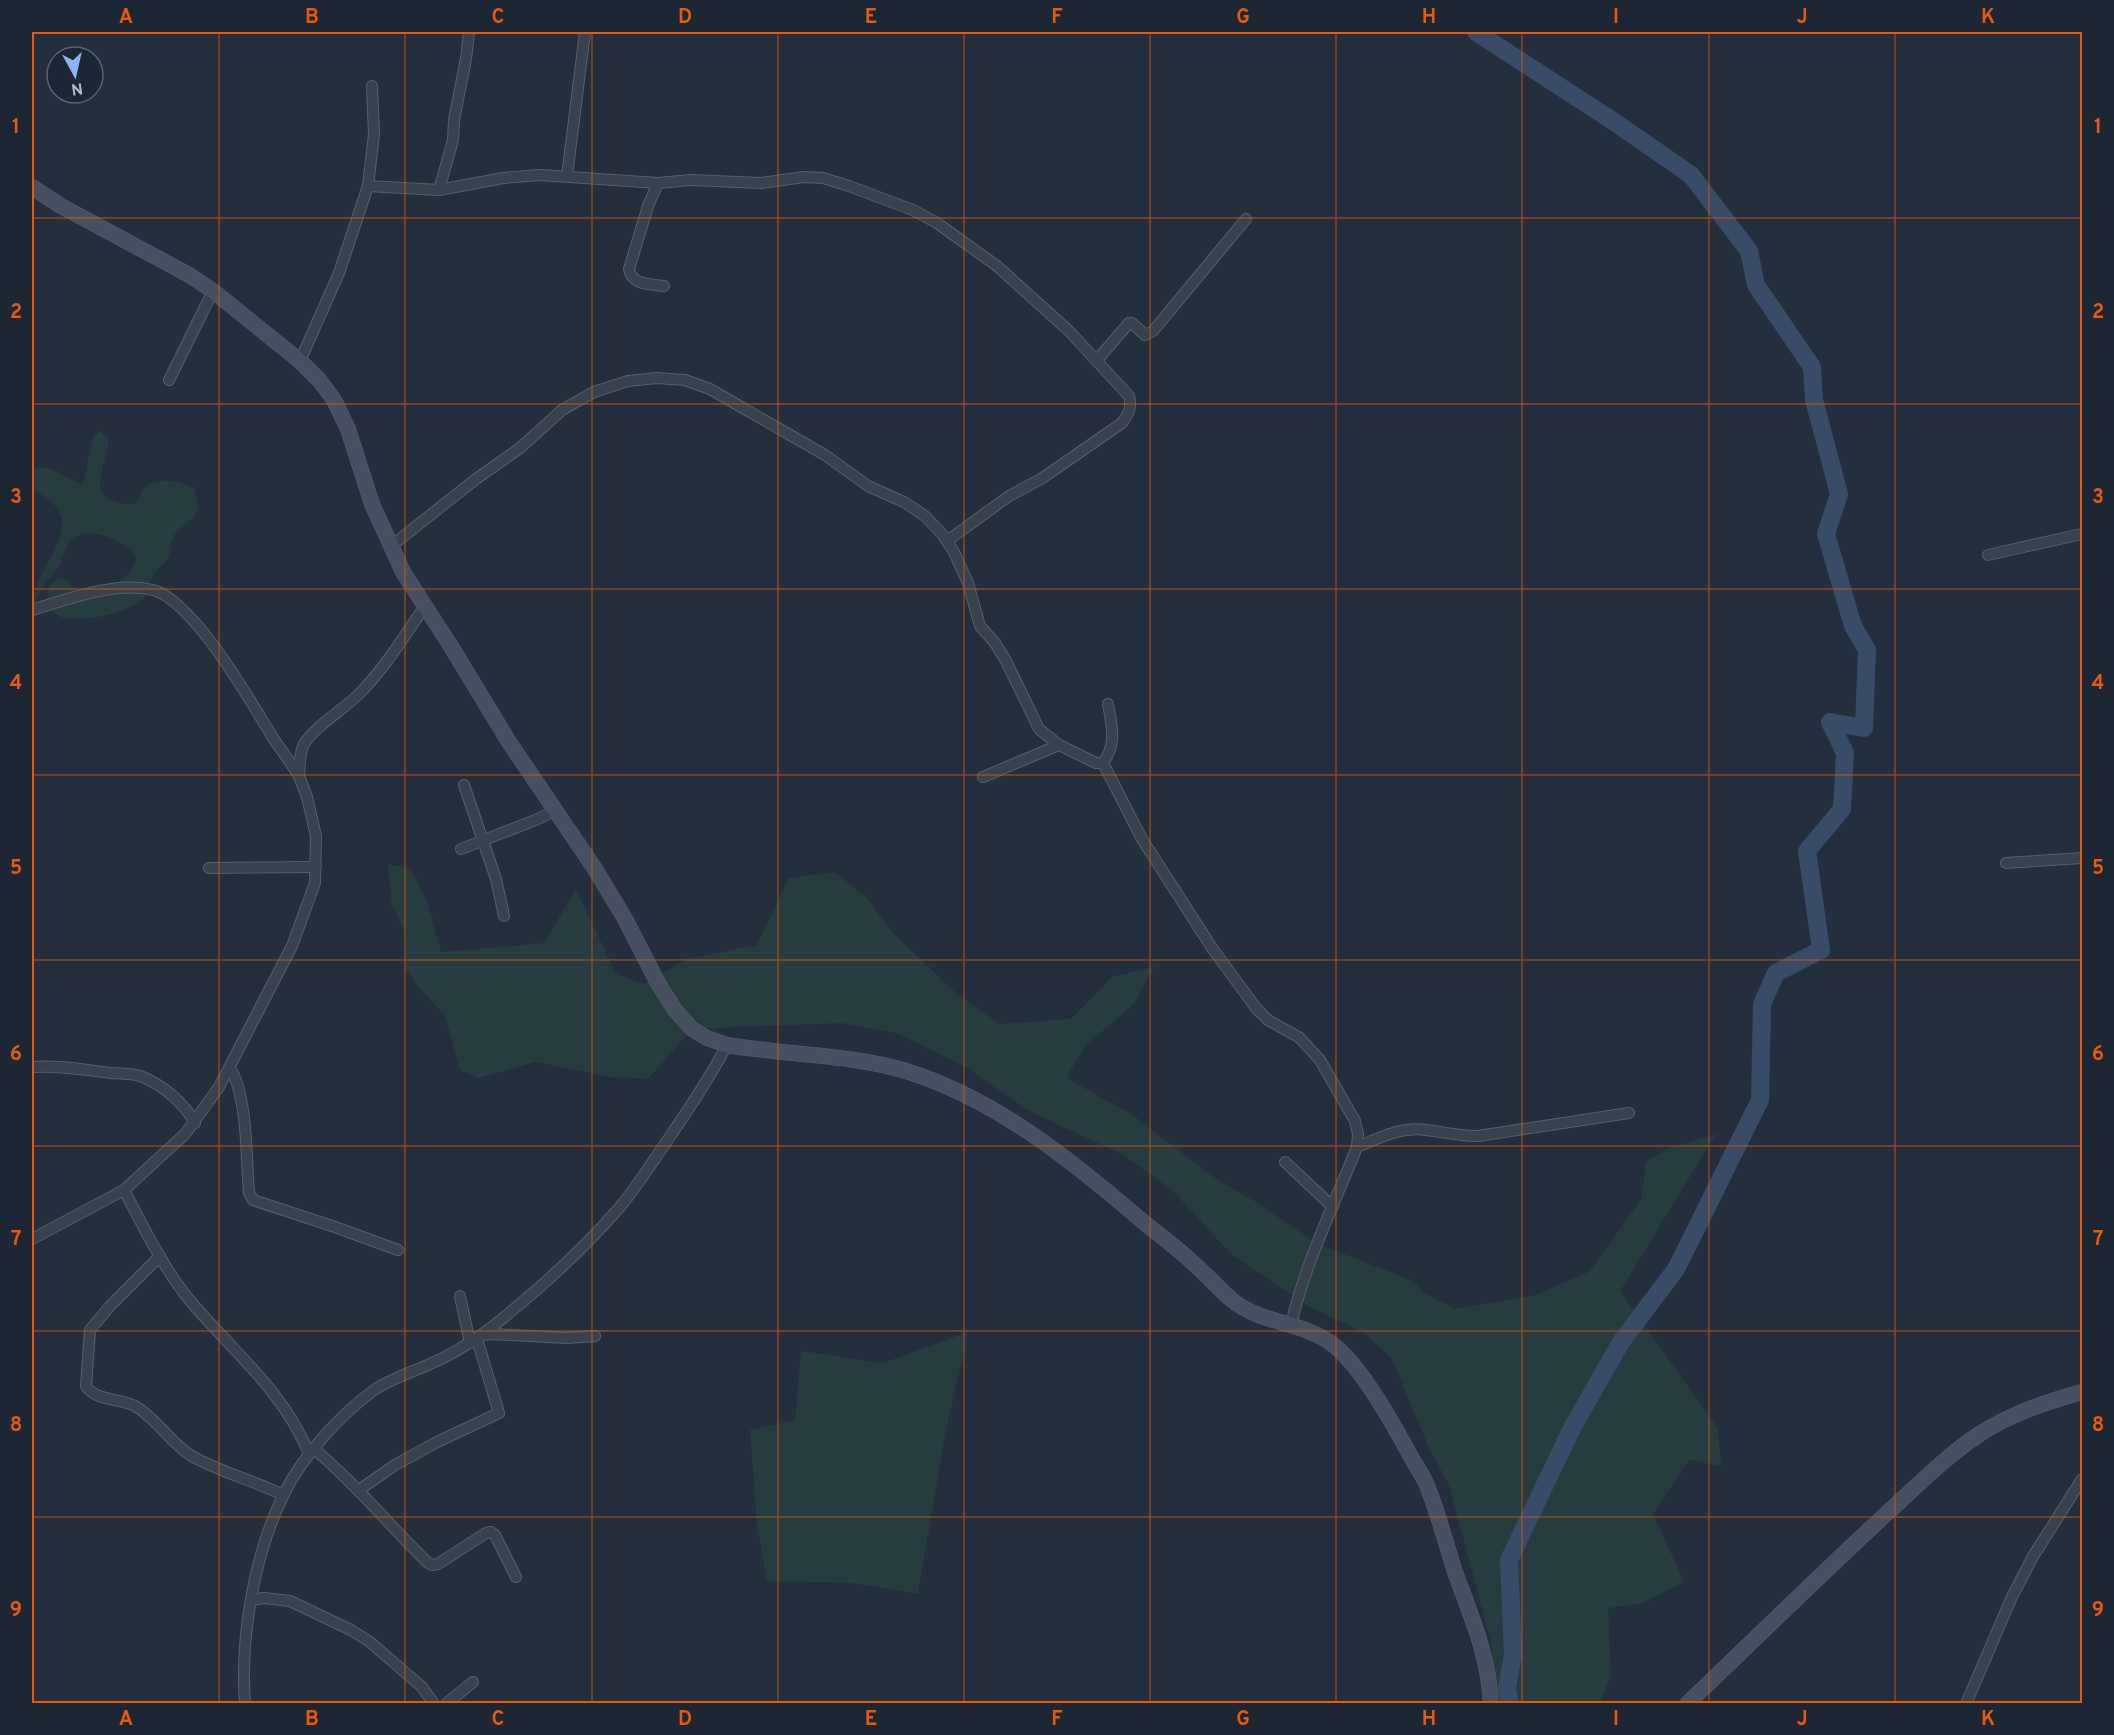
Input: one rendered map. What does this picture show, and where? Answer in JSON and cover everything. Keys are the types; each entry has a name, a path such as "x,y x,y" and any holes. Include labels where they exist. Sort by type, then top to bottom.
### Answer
{"street":[{"path":"439,190 453,140 454,120 469,32"},
{"path":"567,176 585,32"},
{"path":"300,361 339,273 368,186 374,134 372,86"},
{"path":"368,186 439,190 503,178 567,176 658,183 691,180 761,183 815,177 849,186 913,210 938,223 997,266 1069,331 1129,396 1131,405 1130,412 1122,423 1041,479 1010,496 947,541"},
{"path":"658,183 648,206 629,269 634,281 664,286"},
{"path":"32,187 61,206 169,263 213,291 300,361 320,381 342,415 355,446 372,504 403,572 508,742 595,869 624,917 659,985 675,1010 692,1029 727,1046 870,1062 934,1081 972,1098 1018,1125 1099,1184 1249,1312 1291,1325 1334,1344 1352,1363 1402,1440 1428,1486 1456,1574 1475,1620 1486,1659 1491,1704"},
{"path":"1097,360 1129,323 1145,335 1153,331 1246,219"},
{"path":"169,380 213,291"},
{"path":"390,547 476,479 520,448 562,410 594,392 628,381 657,378 685,380 710,389 825,455 868,486 904,502 925,516 947,541 968,583 980,626 995,643 1006,661 1039,729 1059,745 1096,763 1103,763"},
{"path":"1988,555 2082,534"},
{"path":"32,610 109,589 134,588 153,590 166,595 193,621 221,656 299,776 308,797 316,836 315,883 292,946 230,1068 195,1123 124,1190 32,1237"},
{"path":"299,776 304,745 318,729 376,676 425,606"},
{"path":"1103,763 1112,748 1113,737 1108,704"},
{"path":"982,777 1059,745"},
{"path":"1103,763 1142,839 1212,948 1256,1008 1268,1020 1300,1038 1320,1060 1355,1121 1358,1134 1357,1147 1296,1305 1291,1325"},
{"path":"464,785 496,879 504,916"},
{"path":"461,849 554,811"},
{"path":"2006,863 2082,858"},
{"path":"209,868 316,867"},
{"path":"245,1704 244,1668 247,1624 256,1578 272,1522 283,1495 311,1451 374,1390 433,1363 476,1339 537,1290 589,1240 620,1207 689,1110 727,1046"},
{"path":"32,1067 141,1076 159,1085 188,1110 195,1123"},
{"path":"230,1068 238,1085 243,1110 249,1193 253,1200 398,1250"},
{"path":"188,1110 204,1110"},
{"path":"1357,1147 1393,1132 1408,1130 1425,1129 1460,1136 1478,1136 1629,1113"},
{"path":"1285,1162 1333,1207"},
{"path":"124,1190 160,1256 191,1302 250,1364 272,1391 311,1451 359,1490 390,1526 428,1563 438,1564 491,1532 495,1535 516,1577"},
{"path":"160,1256 110,1306 90,1330 86,1386 89,1392 137,1407 188,1453 208,1464 283,1495"},
{"path":"359,1490 395,1465 436,1442 499,1413 460,1296"},
{"path":"476,1339 492,1334 567,1338 595,1336"},
{"path":"1688,1704 1850,1548 1953,1453 1979,1434 2014,1415 2040,1404 2082,1392"},
{"path":"1966,1704 2011,1599 2032,1558 2082,1479"},
{"path":"252,1600 264,1598 290,1601 351,1630 370,1642 422,1687 434,1704"},
{"path":"446,1704 472,1682"}],"green space":[{"path":"100,431 108,437 100,481 104,496 119,503 134,504 149,484 170,481 195,489 199,509 174,535 168,558 153,575 145,598 123,610 96,617 82,619 58,616 49,607 48,590 58,578 68,580 78,597 95,598 127,576 135,562 136,556 115,540 97,534 79,535 69,542 59,565 32,608 41,576 62,530 61,516 51,502 32,489 32,468 52,469 82,484 93,437"},
{"path":"388,864 411,869 428,904 441,952 544,943 576,889 616,974 644,984 686,959 757,945 789,878 835,872 867,898 893,933 955,992 999,1024 1071,1019 1112,977 1154,967 1134,1004 1086,1045 1066,1078 1130,1113 1210,1175 1256,1202 1318,1244 1413,1281 1425,1293 1455,1309 1535,1295 1589,1272 1641,1199 1646,1162 1666,1149 1716,1134 1620,1291 1718,1428 1721,1466 1689,1460 1653,1514 1684,1582 1643,1603 1608,1608 1611,1675 1600,1703 1490,1703 1492,1646 1449,1485 1429,1448 1392,1359 1365,1333 1308,1306 1232,1255 1171,1189 1122,1154 1029,1111 967,1068 896,1033 842,1023 692,1029 648,1079 611,1077 536,1062 478,1078 460,1070 445,1016 405,968 405,931 392,906"},
{"path":"968,1332 945,1435 918,1594 851,1583 767,1581 757,1526 750,1430 795,1420 801,1351 883,1363"}],"waterway":[{"path":"1476,32 1691,175 1749,251 1756,285 1812,367 1814,400 1839,494 1826,534 1853,626 1867,650 1864,728 1830,722 1845,753 1842,809 1807,851 1821,950 1776,973 1762,1004 1760,1100 1676,1269 1621,1342 1572,1428 1509,1560 1513,1654 1507,1688 1510,1704"}]}
